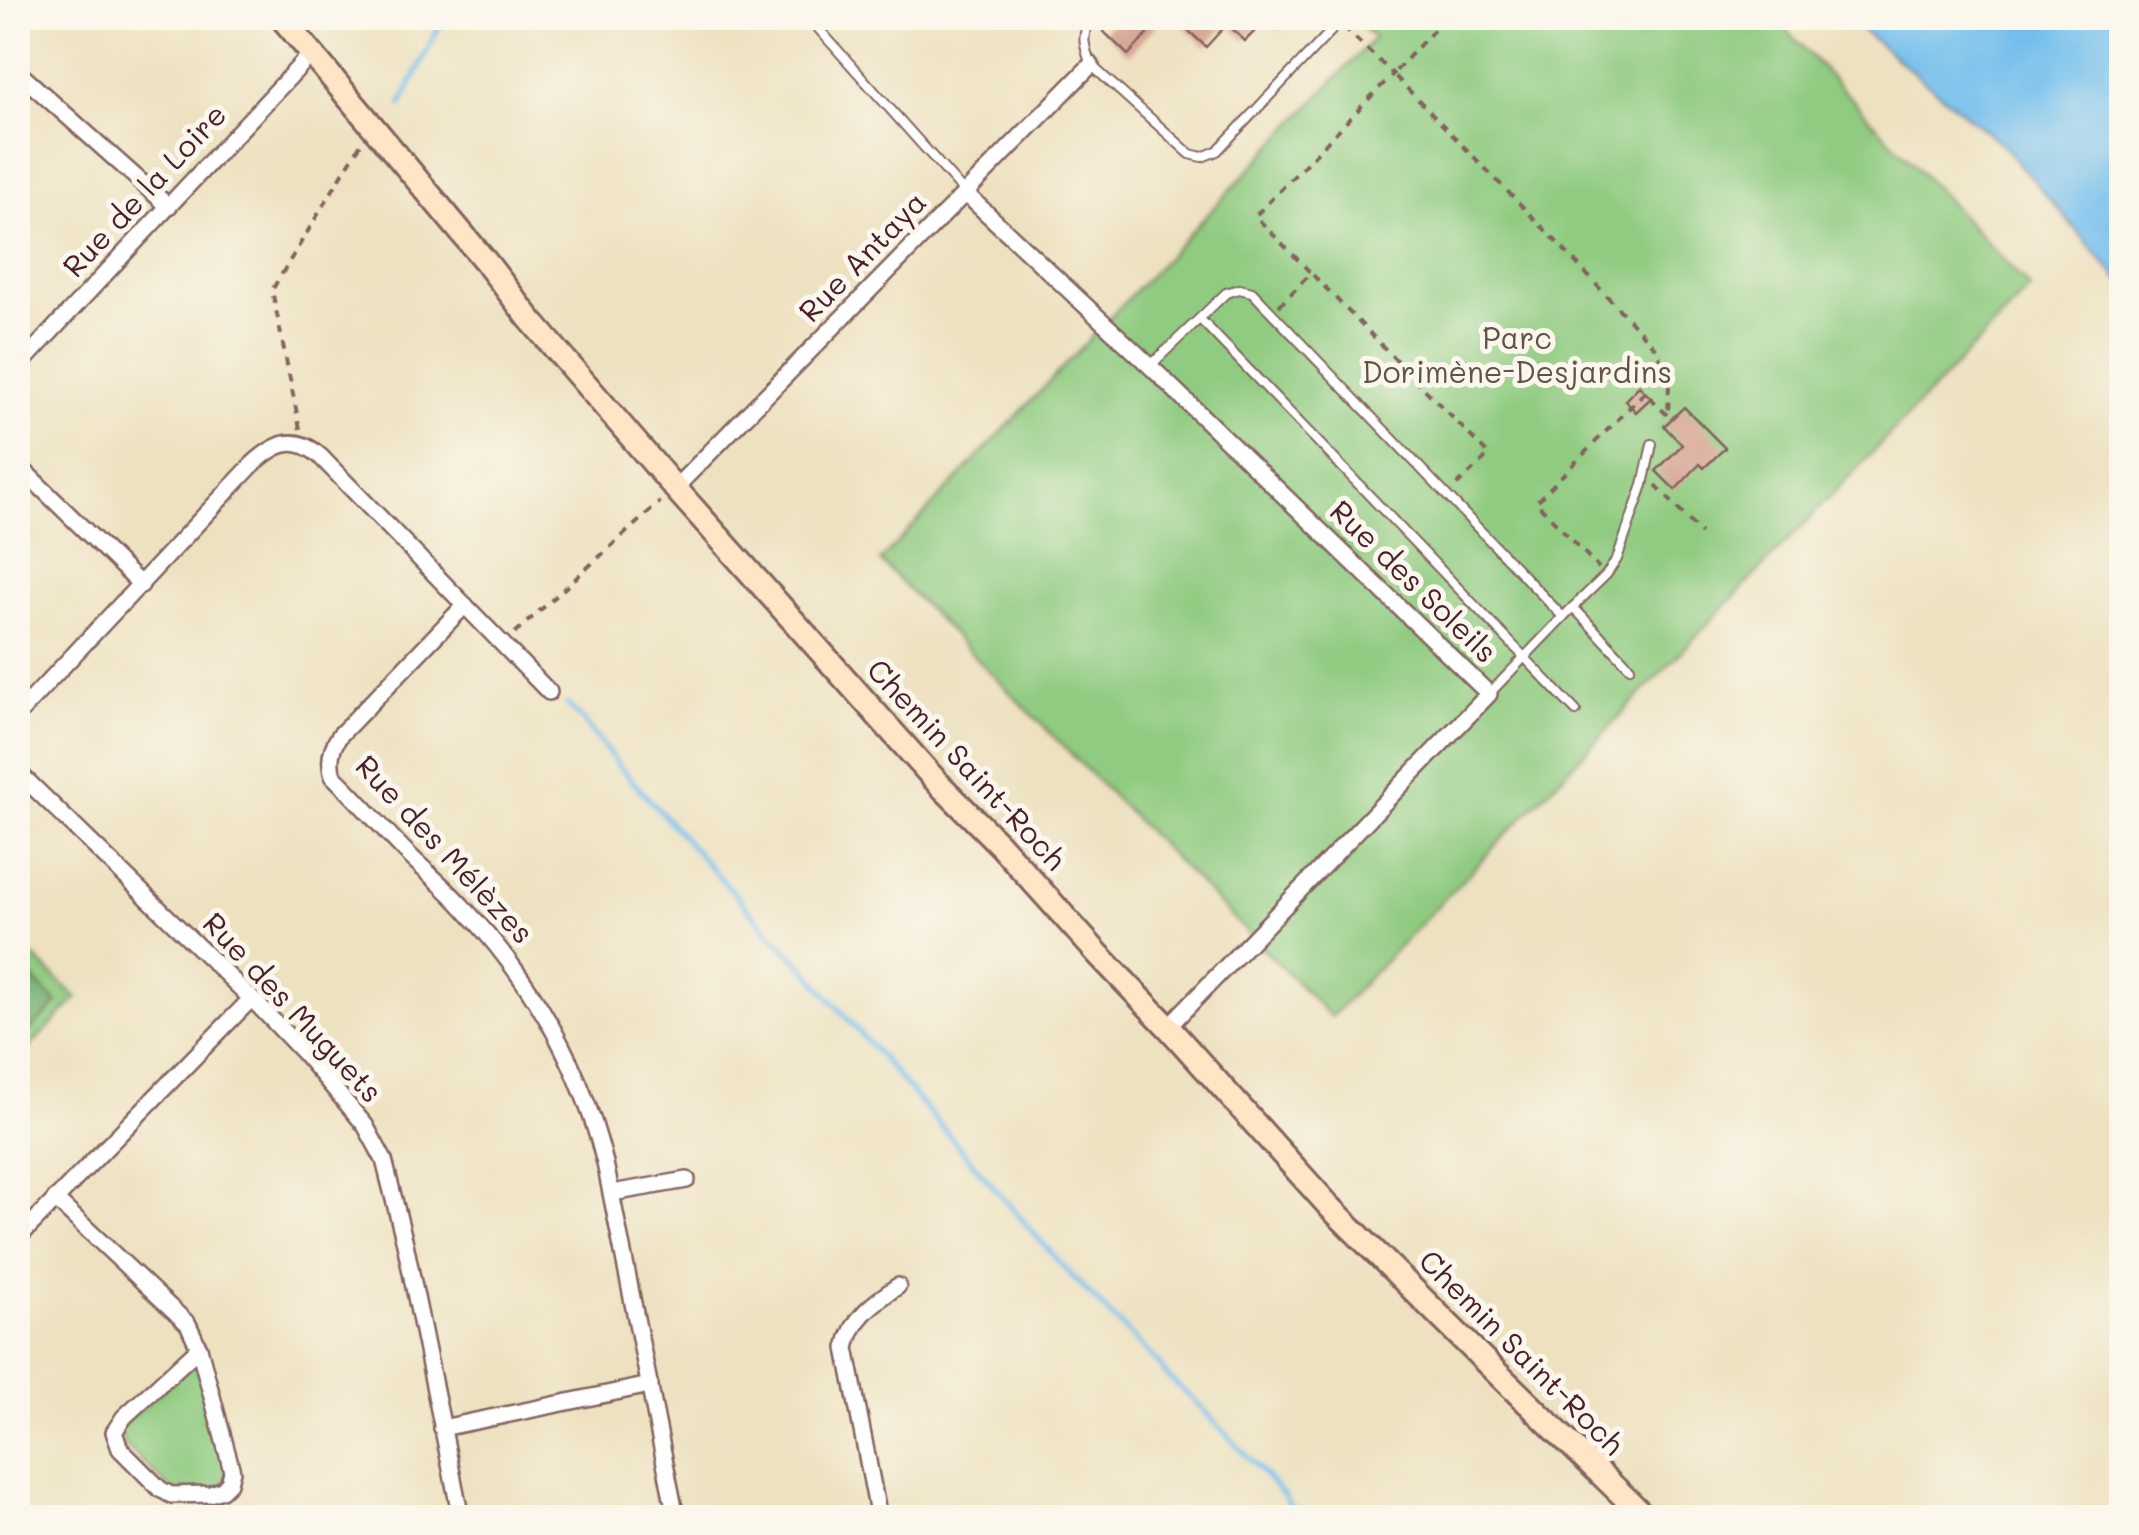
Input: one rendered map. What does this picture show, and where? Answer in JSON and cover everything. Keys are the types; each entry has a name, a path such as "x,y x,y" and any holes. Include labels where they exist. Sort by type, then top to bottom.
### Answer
{"main road":[{"name":"Chemin Saint-Roch","path":"282,18 675,488 937,782 1000,844 1329,1206 1646,1518"}],"street":[{"name":"Rue de la Loire","path":"18,367 312,54"},
{"name":"Rue Antaya","path":"675,488 1091,65"},
{"path":"18,72 168,206"},
{"name":"Rue des Soleils","path":"965,192 1489,694 1168,1027"},
{"path":"18,714 252,464 267,452 289,443 303,444 320,456 549,692"},
{"path":"18,465 141,585"},
{"name":"Rue des Mélèzes","path":"465,606 340,734 330,767 333,776 461,904 529,987 569,1059 601,1147 612,1193 676,1518"},
{"name":"Rue des Muguets","path":"18,772 251,999 365,1125 384,1160 461,1518"},
{"path":"18,1238 251,999"},
{"path":"612,1193 687,1180"},
{"path":"56,1198 188,1324 199,1348 232,1471 222,1490 171,1496 120,1449 114,1432 199,1348"},
{"path":"880,1518 846,1348 858,1319 898,1286"},
{"path":"442,1428 650,1385"}],"lane":[{"path":"809,18 965,192"},
{"path":"1090,18 1083,31 1091,65 1190,154 1202,156 1218,151 1331,32 1334,18"},
{"path":"1150,366 1226,293 1239,289 1252,292 1563,617"},
{"path":"1200,319 1576,711"},
{"path":"1489,694 1606,575 1617,559 1652,444"},
{"path":"1573,608 1630,667"}],"path":[{"path":"1334,18 1554,239 1657,350 1669,384 1668,416 1645,392 1536,502 1606,575"},
{"path":"1446,18 1255,216 1489,455 1447,495"},
{"path":"303,444 272,290 372,126"},
{"path":"1272,312 1311,274"},
{"path":"1646,474 1702,534"},
{"path":"502,644 675,488"}],"green space":[{"name":"Parc Dorimène-Desjardins","path":"1354,18 1775,18 2030,288 1331,1017 880,561 1374,38"},
{"path":"18,942 77,998 18,1059"},
{"path":"18,965 58,1003 18,1042"},
{"path":"201,1355 228,1469 222,1490 171,1490 125,1445 117,1430"}],"water":[{"path":"1847,18 2121,18 2121,282 2003,145"}],"building":[{"path":"1116,18 1163,18 1128,55 1103,31"},
{"path":"1175,18 1289,18 1278,29 1267,19 1245,41 1227,24 1206,47"},
{"path":"1639,386 1651,398 1636,412 1625,400"},
{"path":"1684,407 1725,448 1704,468 1700,464 1675,490 1656,471 1682,445 1664,426"}],"waterway":[{"path":"401,105 446,18"},
{"path":"567,704 618,765 808,971 1066,1270 1202,1408 1301,1518"}]}
